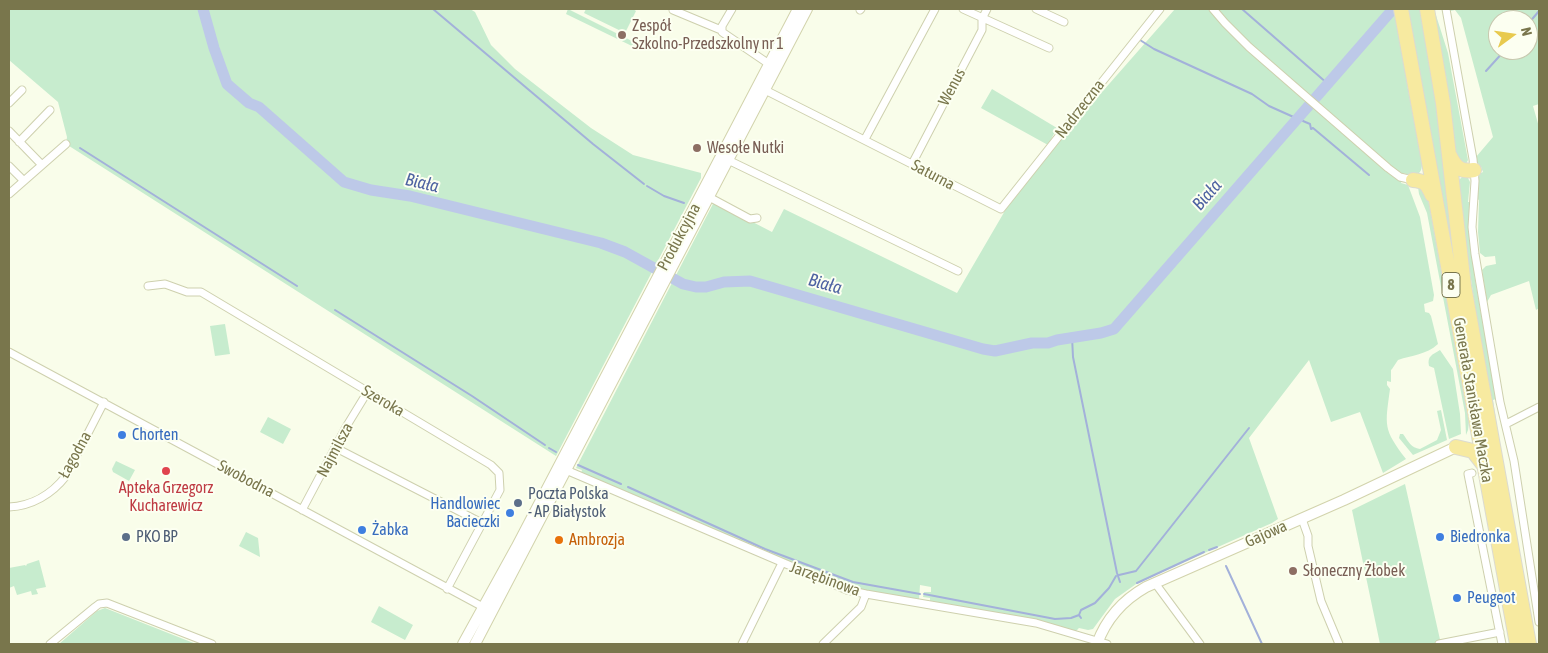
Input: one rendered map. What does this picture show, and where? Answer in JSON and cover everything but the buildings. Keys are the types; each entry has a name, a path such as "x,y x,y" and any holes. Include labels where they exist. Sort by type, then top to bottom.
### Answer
{"highway":[{"name":"Generała Stanisława Maczka","path":"1401,9 1517,644"},
{"name":"Generała Stanisława Maczka","path":"1427,9 1443,103 1464,286 1529,644"},
{"path":"1413,180 1422,175 1425,170 1427,150"},
{"path":"1449,154 1459,169 1471,171"},
{"path":"1453,192 1457,177 1471,171"},
{"path":"1413,180 1422,180 1427,184 1437,207"},
{"path":"1456,447 1471,434 1476,420"},
{"path":"1456,447 1473,451 1485,466"}],"main road":[{"name":"Produkcyjna","path":"488,609 667,267 798,9"},
{"name":"Produkcyjna","path":"667,267 709,197 808,9"},
{"name":"Gajowa","path":"1101,643 1108,622 1122,604 1139,591 1302,519 1456,447"},
{"path":"463,644 488,609"},
{"path":"475,644 488,609"}],"street":[{"path":"721,30 723,22 732,9"},
{"path":"865,139 935,9"},
{"path":"963,9 1049,48"},
{"name":"Wenus","path":"912,164 982,30 982,18 988,9"},
{"path":"1036,9 1064,22"},
{"name":"Nadrzeczna","path":"1001,209 1160,9"},
{"path":"1213,9 1232,31 1395,174 1413,180"},
{"path":"1446,9 1471,171 1472,227 1486,329 1514,461 1539,622"},
{"path":"672,10 721,30 729,38 769,64"},
{"path":"9,103 22,90"},
{"name":"Saturna","path":"765,90 1001,209"},
{"path":"19,142 50,110"},
{"path":"9,131 42,165"},
{"path":"9,194 66,144"},
{"path":"728,160 958,272"},
{"path":"9,166 24,181"},
{"path":"709,197 750,218 757,218"},
{"name":"Szeroka","path":"148,286 165,284 187,292 200,292 491,465 499,473 500,490 446,589"},
{"name":"Swobodna","path":"9,352 446,589 488,609"},
{"name":"Najmilsza","path":"302,510 346,427 368,391"},
{"name":"Łagodna","path":"9,507 24,505 36,500 58,486 66,476 104,402"},
{"path":"1506,424 1539,407"},
{"path":"336,448 482,523"},
{"name":"Jarzębinowa","path":"563,468 847,590 1036,623 1101,643"},
{"path":"1472,473 1468,474 1502,644"},
{"path":"1302,519 1308,536 1308,546 1321,601 1339,644"},
{"path":"742,644 782,563"},
{"path":"1155,583 1200,644"},
{"path":"827,643 861,607 866,594"},
{"path":"50,644 99,604 107,603 114,604 212,644"},
{"path":"1439,644 1500,632"}],"green space":[{"path":"9,9 470,9 475,12 491,45 515,69 591,128 633,155 701,173 701,178 556,456 66,144 67,137 58,102 9,60"},
{"path":"568,9 636,43 634,47 566,14"},
{"path":"586,9 633,9 636,11 625,33 584,13"},
{"path":"1175,9 1395,9 1405,48 1407,84 1422,164 1422,168 1416,175 1403,173 1401,183 1408,185 1420,217 1434,295 1433,301 1424,304 1425,312 1431,316 1438,344 1424,353 1398,360 1391,370 1391,382 1387,381 1390,389 1387,411 1388,427 1393,441 1406,459 1383,473 1360,412 1331,422 1309,360 1249,438 1278,519 1139,582 1115,599 1093,629 1079,628 1076,631 930,602 930,598 923,597 924,592 931,592 931,587 920,585 919,600 848,586 581,473 582,470 576,468 714,202 772,232 784,209 957,293 1006,209 1059,141"},
{"path":"1406,9 1420,9 1430,49 1490,455"},
{"path":"1432,9 1434,9 1448,53 1468,160 1466,164 1457,163 1446,76 1435,31"},
{"path":"1449,9 1539,9 1539,104 1533,106 1539,127 1539,308 1536,310 1529,281 1491,295 1487,302 1482,270 1486,266 1496,264 1495,256 1485,257 1480,253 1478,232 1479,200 1477,199 1479,174 1483,172 1481,167 1477,166 1476,157 1493,137 1461,18 1455,10 1450,11"},
{"path":"992,89 1057,128 1048,145 981,108"},
{"path":"1463,176 1467,176 1470,182 1468,202 1471,202 1472,253 1496,399 1493,400 1501,453 1471,283 1459,180"},
{"path":"1418,187 1426,188 1469,422 1466,435 1465,413 1427,213"},
{"path":"225,324 230,354 215,356 210,326"},
{"path":"1440,350 1453,369 1460,414 1461,434 1449,439 1434,368 1429,366 1431,356"},
{"path":"1441,410 1447,440 1413,455 1399,438 1400,434 1403,434 1412,446 1420,449 1437,440 1441,430 1437,411"},
{"path":"268,417 291,429 283,444 260,432"},
{"path":"116,461 135,470 129,481 113,472 112,469"},
{"path":"1405,484 1441,644 1380,644 1352,510"},
{"path":"246,532 258,538 260,557 239,546"},
{"path":"39,560 46,587 36,589 38,594 32,595 31,591 17,595 14,586 9,588 9,568 26,566"},
{"path":"379,606 413,625 405,640 371,622"},
{"path":"105,608 196,644 59,644 97,611"}],"waterway":[{"name":"Biała","path":"203,9 227,84 249,103 259,107 344,182 371,190 410,196 601,243 625,252 683,284 706,287 724,282 750,281 995,351 1032,343 1048,343 1114,329 1393,9"},
{"path":"433,9 593,144 644,184"},
{"path":"1242,9 1328,84"},
{"path":"1140,40 1154,49 1252,94 1269,106 1298,119"},
{"path":"1486,71 1496,60"},
{"path":"1299,116 1303,121 1310,124 1311,129 1313,128 1369,175"},
{"path":"80,148 297,286"},
{"path":"647,186 664,196 684,203"},
{"path":"335,310 472,396 545,445"},
{"path":"1072,337 1073,357 1120,582"},
{"path":"1119,575 1136,571 1249,428"},
{"path":"549,448 556,452"},
{"path":"578,465 621,484"},
{"path":"628,487 765,549 853,582 920,594"},
{"path":"1209,550 1217,547"},
{"path":"1137,583 1204,552"},
{"path":"1226,566 1262,644"},
{"path":"1081,618 1079,615 1081,610 1095,603 1109,588 1116,576"},
{"path":"924,594 1055,619 1071,618 1079,615"}],"place":[{"name":"Zespół Szkolno-Przedszkolny nr 1","path":"622,35"},
{"name":"Wesołe Nutki","path":"697,148"},
{"name":"Chorten","path":"122,435"},
{"name":"Apteka Grzegorz Kucharewicz","path":"166,471"},
{"name":"Poczta Polska - AP Białystok","path":"518,503"},
{"name":"Handlowiec Bacieczki","path":"510,513"},
{"name":"Żabka","path":"362,530"},
{"name":"PKO BP","path":"126,537"},
{"name":"Biedronka","path":"1440,537"},
{"name":"Ambrozja","path":"559,540"},
{"name":"Słoneczny Żłobek","path":"1293,571"},
{"name":"Peugeot","path":"1457,598"}]}
